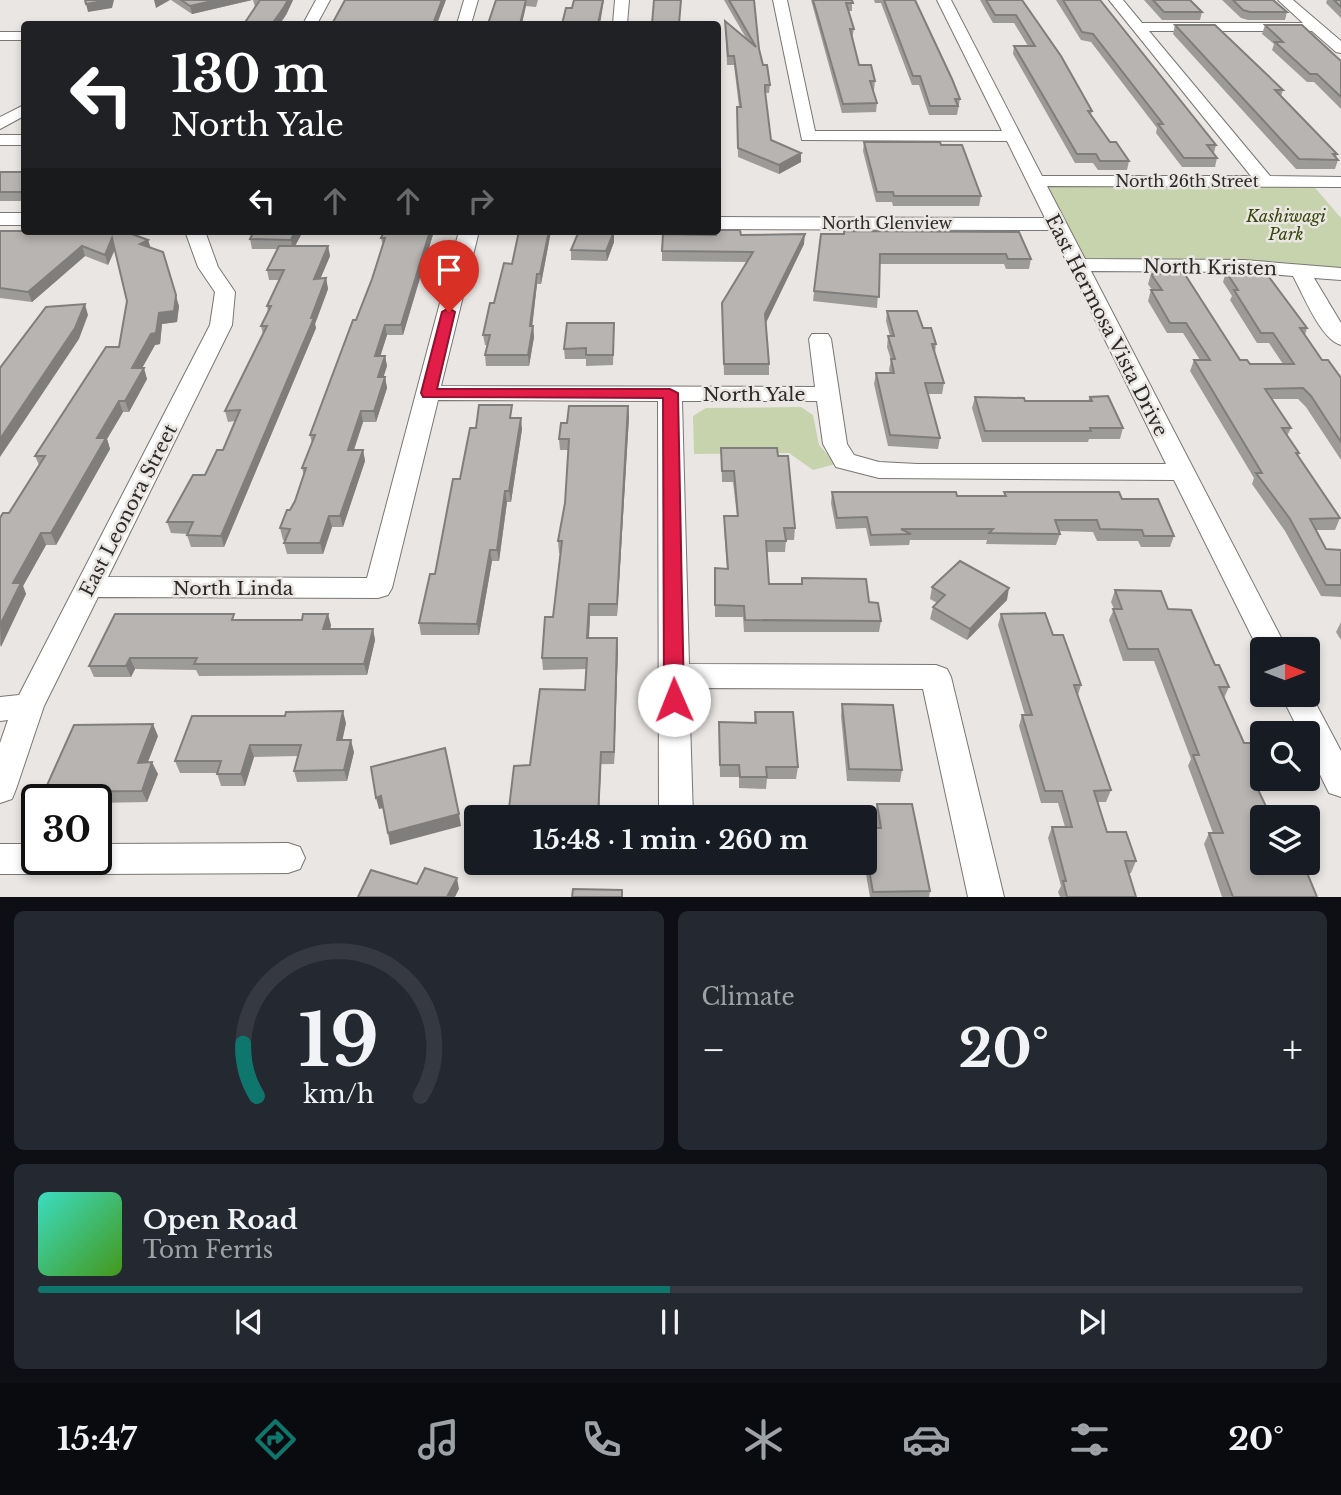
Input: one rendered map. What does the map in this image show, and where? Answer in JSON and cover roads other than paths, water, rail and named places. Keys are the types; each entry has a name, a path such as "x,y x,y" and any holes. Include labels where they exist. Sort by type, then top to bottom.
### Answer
{"street":[{"path":"312,21 323,0"},
{"path":"465,21 471,0"},
{"path":"621,21 622,0"},
{"path":"780,0 808,136 1012,136"},
{"name":"East Hermosa Vista Drive","path":"944,0 1266,637"},
{"path":"1116,0 1265,181"},
{"path":"1285,0 1341,49"},
{"path":"1139,27 1317,27"},
{"path":"0,36 21,36"},
{"path":"0,124 21,112"},
{"path":"0,140 21,140"},
{"name":"North 26th Street","path":"1034,181 1341,182"},
{"path":"0,219 21,219"},
{"name":"North Glenview","path":"721,223 1056,223"},
{"name":"East Leonora Street","path":"0,789 15,707 89,587 221,325 225,292 208,267 196,235"},
{"path":"428,393 468,235"},
{"name":"North Kristen","path":"1078,265 1299,269 1341,274"},
{"path":"1299,269 1328,321 1341,338"},
{"path":"820,338 835,444 845,461 879,470 917,472 1181,472"},
{"name":"North Linda","path":"89,587 378,588 428,393"},
{"name":"North Yale","path":"428,393 828,394"},
{"path":"670,393 676,805"},
{"path":"674,676 936,677 986,897"},
{"path":"1302,707 1341,783"},
{"path":"112,859 288,858"},
{"path":"0,859 21,859"}],"park label":[{"name":"Kashiwagi Park","path":"1286,225"}]}
